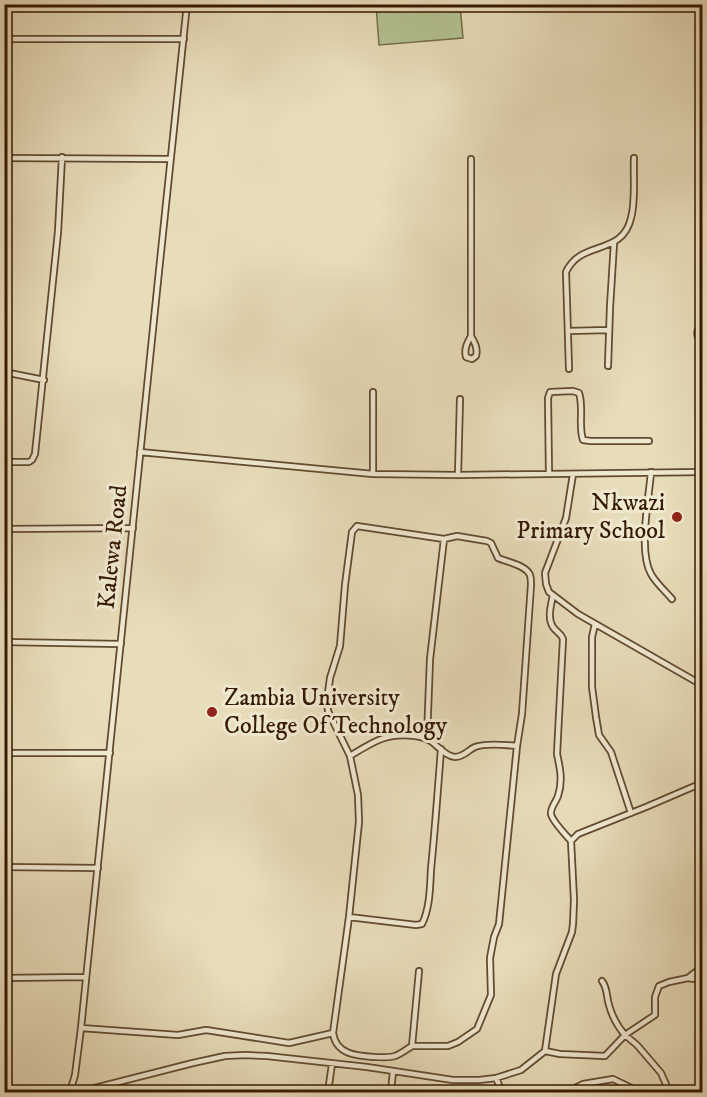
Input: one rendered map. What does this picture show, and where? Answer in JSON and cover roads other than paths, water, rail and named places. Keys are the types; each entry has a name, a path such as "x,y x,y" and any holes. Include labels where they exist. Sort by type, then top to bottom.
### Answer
{"street":[{"path":"4,15 5,4"},
{"name":"Kalewa Road","path":"70,1092 75,1076 81,1028 188,4"},
{"path":"4,39 184,39"},
{"path":"4,462 25,463 34,458 58,232 62,157"},
{"path":"4,158 171,159"},
{"path":"569,369 566,279 569,265 586,251 614,243 622,236 633,211 634,158"},
{"path":"471,159 471,336"},
{"path":"701,159 702,322 697,334 702,339"},
{"path":"608,366 614,243"},
{"path":"568,331 609,330"},
{"path":"4,372 44,380"},
{"path":"373,392 373,474"},
{"path":"549,474 548,398 550,392 579,393 583,440 649,441"},
{"path":"458,475 460,399"},
{"path":"140,452 373,474 702,472"},
{"path":"651,472 646,524 646,559 651,574 672,599"},
{"path":"573,474 566,518 545,573 546,584 553,595 595,624 702,686"},
{"path":"357,526 444,539 457,536 491,543 498,558 522,567 530,574 522,714 517,746 500,924 494,937 490,958 491,995 477,1029 448,1046 412,1046 402,1053 387,1058 352,1054 338,1046 334,1041 333,1033 359,822 358,795 350,756 328,711 327,701 330,678 340,646 352,532 357,526"},
{"path":"4,529 133,528"},
{"path":"427,738 430,659 444,539"},
{"path":"79,1092 225,1056 245,1055 453,1080 479,1080 521,1070 545,1051 556,974 572,932 574,900 571,841 551,814 561,782 560,762 556,754 563,639 561,634 553,628 551,621 553,595"},
{"path":"595,624 592,637 592,687 599,735 611,752 631,813"},
{"path":"4,642 121,644"},
{"path":"350,756 389,735 403,734 427,738 447,755 455,757 466,754 476,747 517,746"},
{"path":"349,917 422,924 426,916 430,882 441,748"},
{"path":"4,753 110,753"},
{"path":"571,841 578,834 702,783"},
{"path":"4,867 98,868"},
{"path":"688,978 702,967"},
{"path":"412,1046 419,971"},
{"path":"4,978 86,977"},
{"path":"545,1051 605,1056 625,1035 655,1015 655,997 659,986 688,978 702,980"},
{"path":"602,981 605,985 610,1010 619,1029 637,1045 661,1073 667,1091 676,1092"},
{"path":"81,1028 178,1035 206,1030 290,1043 333,1033"},
{"path":"328,1092 332,1064"},
{"path":"391,1092 393,1071"},
{"path":"495,1078 502,1092"},
{"path":"566,1092 584,1084 613,1079 640,1092"}],"place":[{"name":"Nkwazi Primary School","path":"677,517"},
{"name":"Zambia University College Of Technology","path":"212,712"}]}
